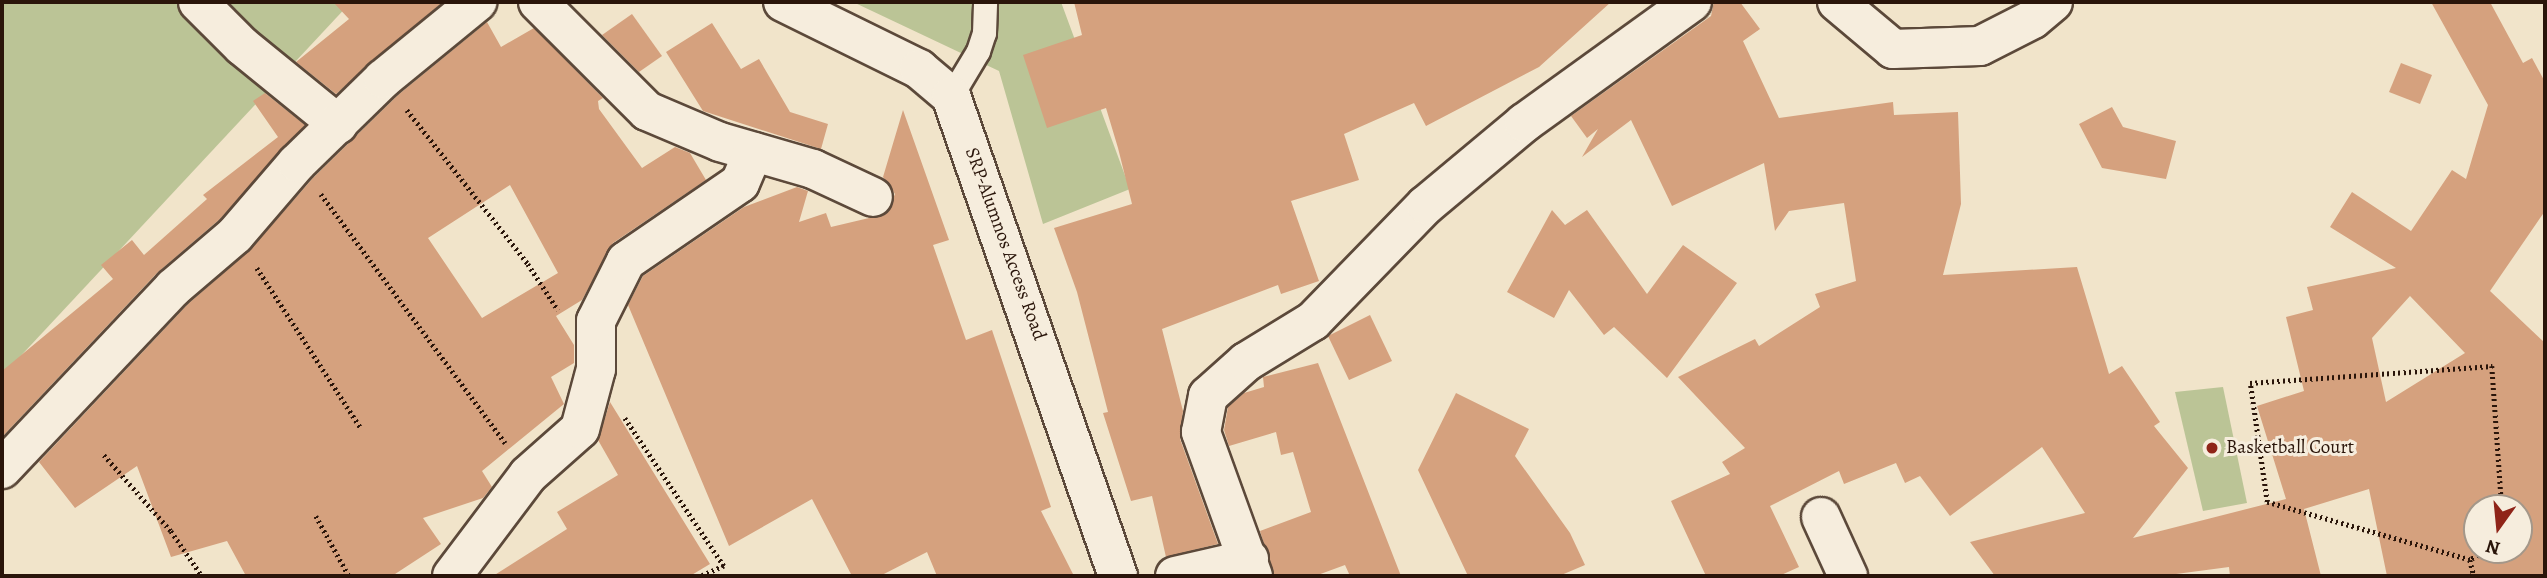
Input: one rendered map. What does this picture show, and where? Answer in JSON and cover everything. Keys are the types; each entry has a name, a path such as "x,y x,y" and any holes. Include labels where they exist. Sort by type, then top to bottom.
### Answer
{"street":[{"path":"198,2 242,46 338,124"},
{"path":"2,469 173,288 235,235 297,163 383,79 477,2"},
{"path":"538,2 647,111 753,152 813,169 873,197"},
{"path":"783,2 919,69 951,96"},
{"path":"1175,576 1251,568 1201,432 1208,396 1246,362 1313,321 1426,205 1524,123 1692,2"},
{"path":"1837,2 1894,49 1980,46 2033,19 2053,2"},
{"name":"SRP-Alumnos Access Road","path":"951,96 1118,576"},
{"path":"452,576 528,475 580,429 596,369 596,321 626,261 740,183 753,152"},
{"path":"1821,517 1848,576"}],"lane":[{"path":"951,96 978,51 984,33 985,2"}],"path":[{"path":"383,79 528,264 724,566 702,576"},
{"path":"297,163 528,475"},
{"path":"235,235 361,428"},
{"path":"2463,558 2267,502 2250,383 2492,366 2501,494"},
{"path":"104,455 171,531 202,576"},
{"path":"316,516 349,576"}],"green space":[{"path":"2,2 351,2 2,376"},
{"path":"853,2 1061,2 1130,189 1043,224 999,71"},
{"name":"Basketball Court","path":"2223,387 2247,503 2203,511 2175,392"}],"building":[{"path":"333,2 443,2 336,94 296,62 349,19"},
{"path":"1074,2 1611,2 1539,67 1426,126 1414,103 1344,134 1359,180 1291,201 1319,281 1281,294 1278,285 1162,329 1183,411 1180,439 1218,544 1166,557 1152,496 1131,501 1103,413 1108,412 1077,292 1054,228 1132,204 1118,148 1106,108 1047,128 1023,55 1082,35"},
{"path":"1714,2 1740,2 1760,29 1743,41 1779,118 1893,102 1894,115 1958,112 1961,204 1943,275 2077,267 2109,374 2122,366 2160,422 2154,426 2188,468 2133,538 2286,499 2257,406 2304,391 2286,317 2313,310 2307,287 2396,268 2330,227 2352,192 2411,231 2452,170 2466,179 2488,105 2431,2 2490,2 2523,63 2532,58 2545,82 2545,211 2490,291 2545,343 2545,576 2387,576 2369,489 2304,509 2321,576 2230,576 2229,567 2161,576 1995,576 1970,542 2085,513 2042,447 1950,516 1920,476 1905,483 1896,463 1844,484 1839,471 1770,506 1799,567 1779,576 1706,576 1671,501 1730,474 1722,462 1745,448 1678,377 1755,339 1759,346 1820,307 1815,294 1856,281 1844,203 1789,211 1775,231 1764,163 1672,206 1631,120 1582,157 1598,129 1587,138 1571,116 1711,16","holes":["2410,296 2465,353 2386,402 2372,338"]},
{"path":"632,14 662,56 639,72 602,35"},
{"path":"487,22 501,47 534,28 603,98 598,101 599,109 642,168 675,147 690,153 706,180 613,243 582,300 556,316 574,345 574,363 551,377 564,404 482,471 492,487 483,498 423,518 441,544 392,576 246,576 227,541 171,557 137,466 75,508 39,462 188,304 251,249 313,178 398,95","holes":["510,185 558,273 482,318 428,238"]},
{"path":"712,23 741,69 759,59 790,112 828,124 821,149 703,111 666,52"},
{"path":"2401,63 2432,75 2420,104 2389,92"},
{"path":"265,93 305,125 220,219 157,273 2,437 2,371 113,279 101,265 132,240 144,255 207,199 203,195 278,137 253,101"},
{"path":"2112,107 2123,127 2176,141 2166,179 2102,168 2079,124"},
{"path":"903,110 949,240 933,245 966,340 992,330 1051,507 1041,511 1074,576 937,576 927,552 880,576 852,576 812,499 729,546 628,305 643,276 744,207 797,187 808,191 799,222 826,213 831,227 886,214 895,194 883,177"},
{"path":"1552,210 1565,225 1587,210 1647,294 1683,245 1737,283 1667,378 1614,327 1604,335 1569,290 1554,318 1507,292"},
{"path":"1370,315 1392,361 1349,380 1328,336"},
{"path":"1318,363 1401,576 1350,576 1345,565 1315,576 1274,576 1260,531 1311,512 1293,452 1281,455 1276,432 1229,446 1224,430 1228,407 1244,393 1264,387 1263,377"},
{"path":"1456,393 1529,429 1515,456 1570,533 1585,565 1559,576 1468,576 1418,470"},
{"path":"610,402 710,564 690,576 493,576 567,529 557,512 618,475 598,440"}],"place":[{"name":"Basketball Court","path":"2212,448"}]}
